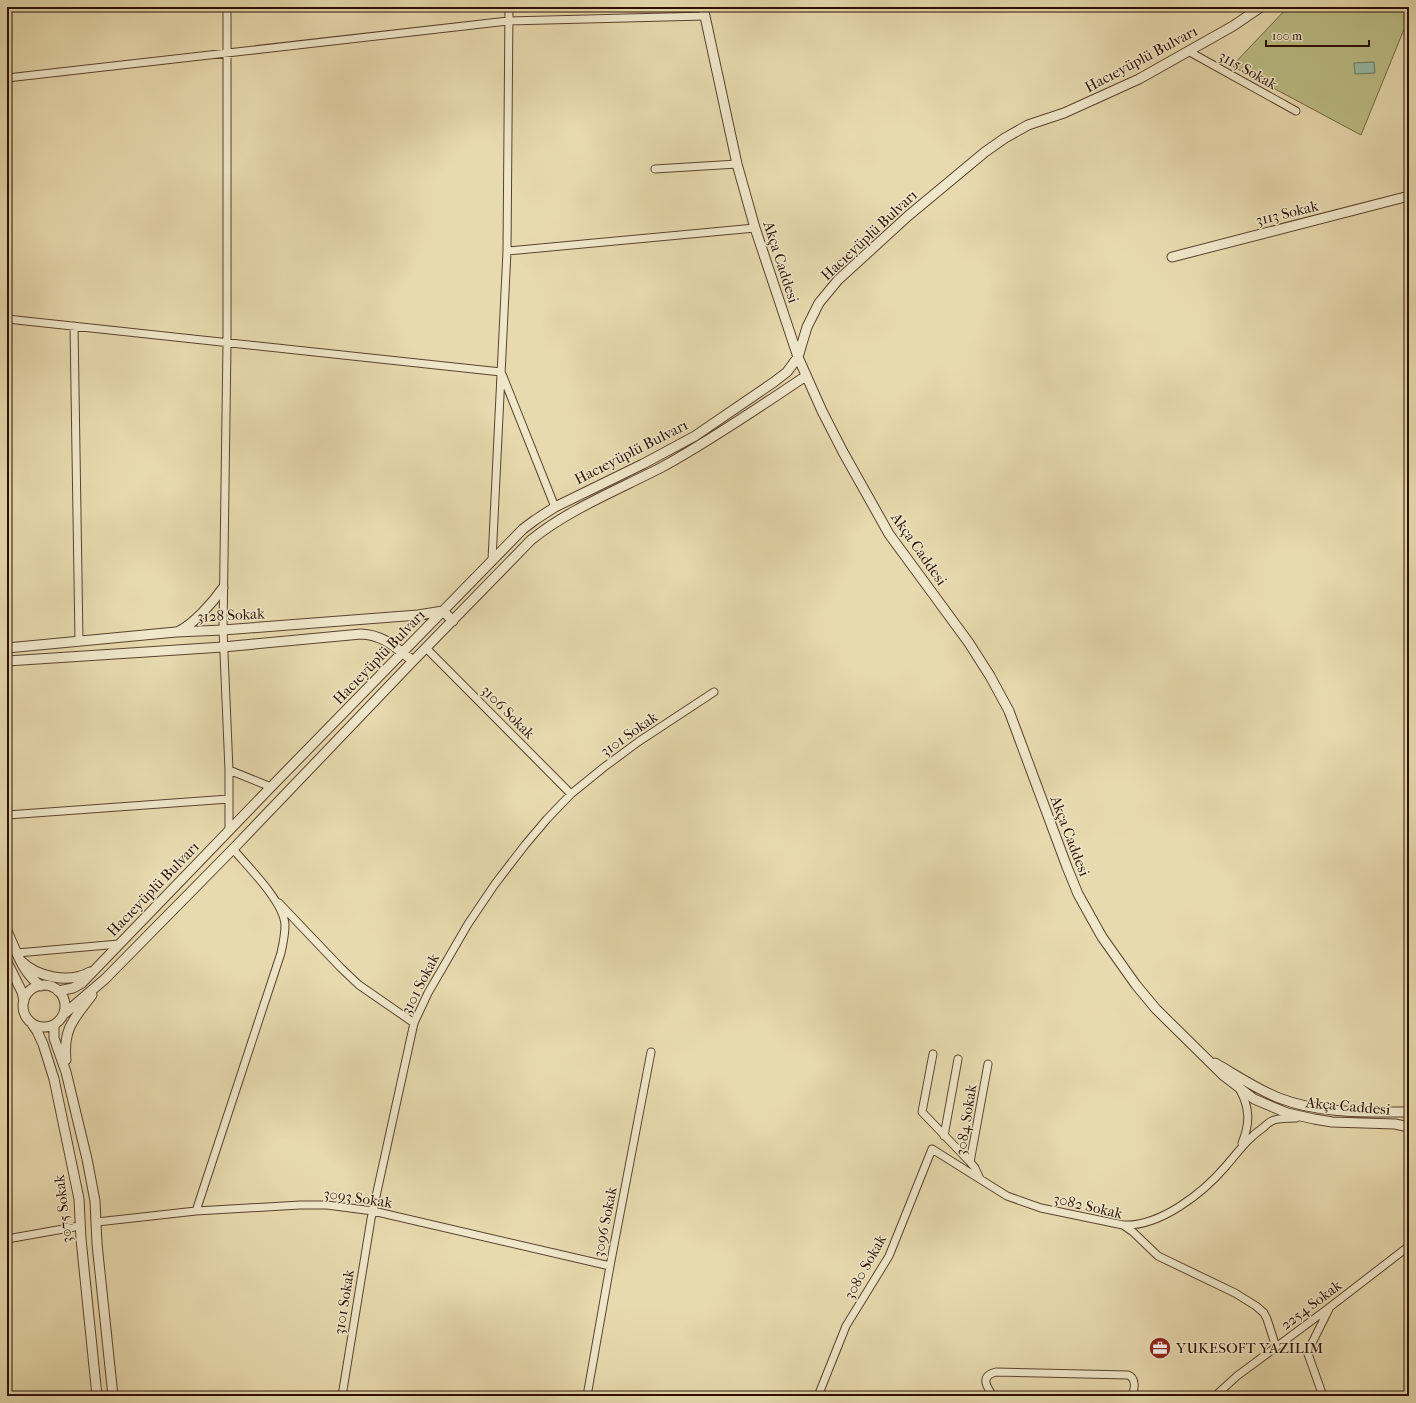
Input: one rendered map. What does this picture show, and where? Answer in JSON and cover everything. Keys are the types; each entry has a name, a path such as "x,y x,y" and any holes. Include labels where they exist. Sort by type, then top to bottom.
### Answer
{"street":[{"path":"226,7 227,343 223,647 229,770 229,830 233,849 276,900 350,977 359,985 414,1023"},
{"path":"492,560 507,251 509,7"},
{"name":"Akça Caddesi","path":"703,7 737,164 755,228 798,357 806,376 843,452 889,534 969,643 998,690 1009,711 1066,867 1093,923 1112,953 1139,988 1176,1029 1224,1076 1254,1099 1302,1117 1332,1122 1395,1124 1409,1127"},
{"name":"Hacıeyüplü Bulvarı","path":"58,990 73,988 80,985 523,529 555,507 643,464 695,436 774,382 786,372 798,357 811,319 819,303 838,280 908,216 985,152 1005,138 1028,125 1064,113 1139,79 1233,26 1261,7"},
{"path":"7,78 508,21 705,16"},
{"name":"3115 Sokak","path":"1188,51 1296,111"},
{"path":"655,169 737,164"},
{"name":"3113 Sokak","path":"1172,257 1409,196"},
{"path":"507,251 755,228"},
{"path":"7,319 501,372"},
{"path":"74,326 80,656"},
{"path":"501,372 555,507"},
{"name":"Hacıeyüplü Bulvarı","path":"64,1014 105,980 531,540 562,518 700,446 806,376"},
{"path":"695,436 700,446"},
{"path":"176,632 190,624 214,600 223,588"},
{"path":"443,611 453,621"},
{"name":"3128 Sokak","path":"7,648 176,632 223,630 410,616 443,611"},
{"name":"3128 Sokak","path":"7,661 223,647 371,634 388,642 413,661"},
{"name":"3106 Sokak","path":"426,648 571,794"},
{"name":"3101 Sokak","path":"342,1396 373,1211 414,1023 428,993 495,884 529,840 571,794 638,742 714,692"},
{"path":"229,770 271,787"},
{"path":"7,816 229,799"},
{"path":"196,1211 282,953 285,924 276,900"},
{"path":"7,930 19,957 32,979 40,986"},
{"path":"19,957 119,944"},
{"path":"19,957 31,970 68,978 84,976 97,966"},
{"path":"7,962 22,992 24,1014 32,1024 44,1027 54,1025 64,1014 65,1001 58,990 47,985 40,986 30,991 24,1001"},
{"path":"66,1072 65,1052 68,1031 72,1021 105,980"},
{"name":"3075 Sokak","path":"32,1024 43,1044 54,1079 79,1199 80,1226 97,1396"},
{"name":"3075 Sokak","path":"54,1025 54,1038 66,1072 87,1159 95,1201 113,1396"},
{"name":"3096 Sokak","path":"587,1396 651,1052"},
{"path":"933,1054 922,1112 970,1162"},
{"name":"Akça Caddesi","path":"1207,1058 1266,1092 1304,1106 1328,1110 1409,1112"},
{"path":"944,1136 958,1059"},
{"name":"3084 Sokak","path":"980,1179 975,1168 970,1162 988,1064"},
{"path":"1238,1152 1249,1123 1248,1109 1245,1098 1239,1089"},
{"path":"1123,1226 1146,1223 1159,1218 1182,1204 1226,1167 1249,1138 1274,1120 1302,1117"},
{"name":"3082 Sokak","path":"932,1149 1007,1196 1041,1208 1123,1226 1133,1232 1158,1256 1235,1292 1256,1306 1264,1313 1267,1319 1276,1347"},
{"name":"3080 Sokak","path":"818,1396 846,1326 889,1256 932,1149"},
{"name":"3093 Sokak","path":"97,1222 196,1211 300,1205 327,1205 373,1211 610,1266"},
{"path":"7,1239 80,1226"},
{"name":"2254 Sokak","path":"1216,1396 1230,1381 1407,1248"},
{"path":"1323,1396 1308,1354 1330,1307"},
{"path":"993,1396 986,1387 986,1380 989,1375 996,1372 1128,1374 1134,1381 1132,1396"}],"green space":[{"path":"1288,7 1409,7 1409,17 1361,135 1232,66"}],"shaded area":[{"path":"1374,62 1375,73 1355,74 1354,63"}],"place":[{"name":"YUKESOFT YAZILIM","path":"1160,1348"}]}
